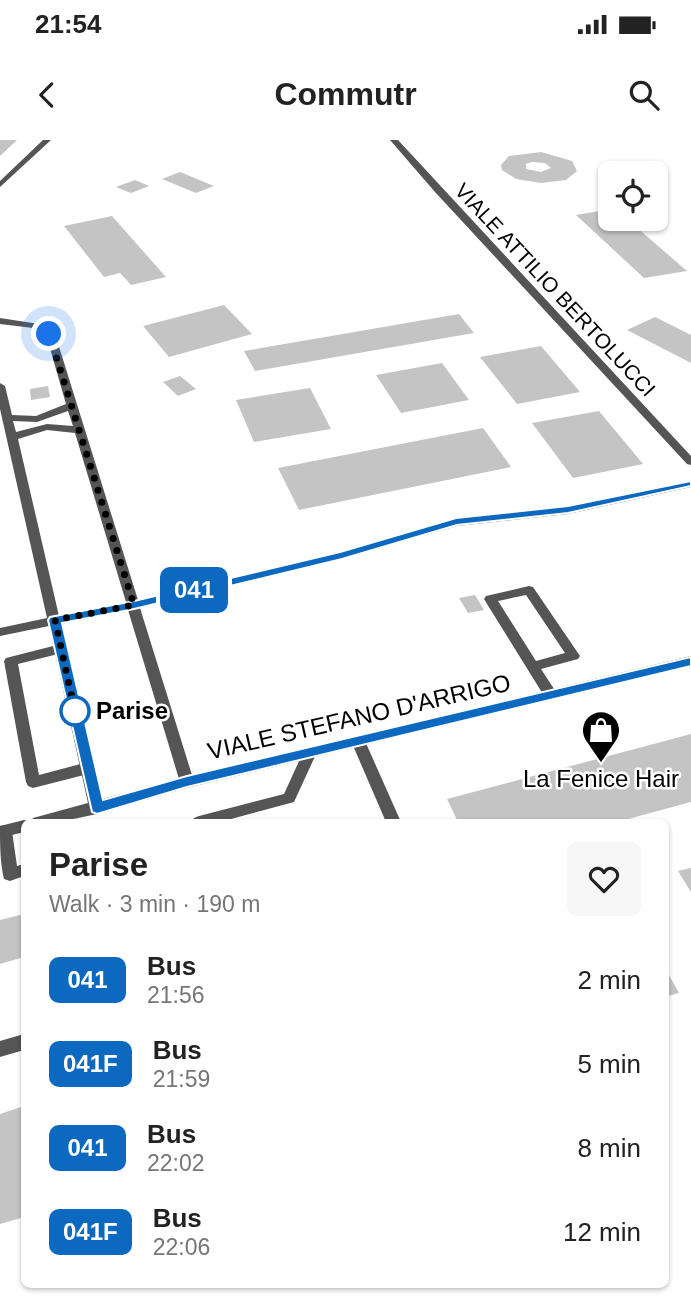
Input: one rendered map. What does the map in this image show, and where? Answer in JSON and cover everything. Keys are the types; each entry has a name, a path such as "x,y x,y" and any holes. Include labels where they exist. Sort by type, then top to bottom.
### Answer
{"street":[{"path":"0,185 47,140"},
{"name":"VIALE ATTILIO BERTOLUCCI","path":"394,140 691,462"},
{"path":"0,321 29,324 49,334 187,782"},
{"path":"0,386 97,808"},
{"path":"8,418 37,419 72,406"},
{"path":"12,437 47,427 80,430"},
{"path":"0,632 134,605 342,555 456,522 559,511 691,484"},
{"path":"533,666 573,656 529,590 491,599 551,695"},
{"path":"61,649 11,661 33,782 88,768"},
{"name":"VIALE STEFANO D'ARRIGO","path":"51,819 187,782 691,661"},
{"path":"358,741 393,819"},
{"path":"210,819 289,798 310,752"},
{"path":"21,827 2,832 10,874 21,871"},
{"path":"0,1049 21,1043"}],"building":[{"path":"0,140 17,140 0,156"},
{"path":"541,152 572,161 577,171 566,180 541,183 516,179 502,170 501,165 509,156","holes":["532,162 545,163 551,168 541,172 526,169 526,164"]},
{"path":"180,172 214,186 196,193 162,179"},
{"path":"135,180 149,186 131,193 116,187"},
{"path":"598,211 598,231 641,231 687,271 644,278 576,215"},
{"path":"112,216 166,277 131,285 120,273 104,277 64,226"},
{"path":"224,305 252,334 169,357 143,326"},
{"path":"459,314 474,333 255,371 244,351"},
{"path":"655,317 691,335 691,363 627,330"},
{"path":"541,346 580,392 517,404 480,357"},
{"path":"442,363 469,400 401,413 376,375"},
{"path":"180,376 196,389 178,396 163,382"},
{"path":"48,386 50,397 31,400 30,389"},
{"path":"310,388 331,429 254,442 236,400"},
{"path":"599,411 643,464 573,478 532,423"},
{"path":"483,428 511,467 299,510 278,468"},
{"path":"475,595 484,610 468,613 459,598"},
{"path":"691,734 691,802 628,819 457,819 447,799"},
{"path":"691,868 691,892 678,871"},
{"path":"21,915 21,958 0,964 0,920"},
{"path":"669,975 679,993 669,996"},
{"path":"21,1107 21,1218 0,1224 0,1114"}],"bus line":[{"name":"041","path":"691,484 568,510 456,522 342,555 134,605 55,620 97,808 187,782 691,661"}],"place":[{"name":"Parise","path":"75,711"},
{"name":"La Fenice Hair","path":"601,764"}],"route":[{"path":"49,334 134,605 55,620 77,721 75,711"}]}
